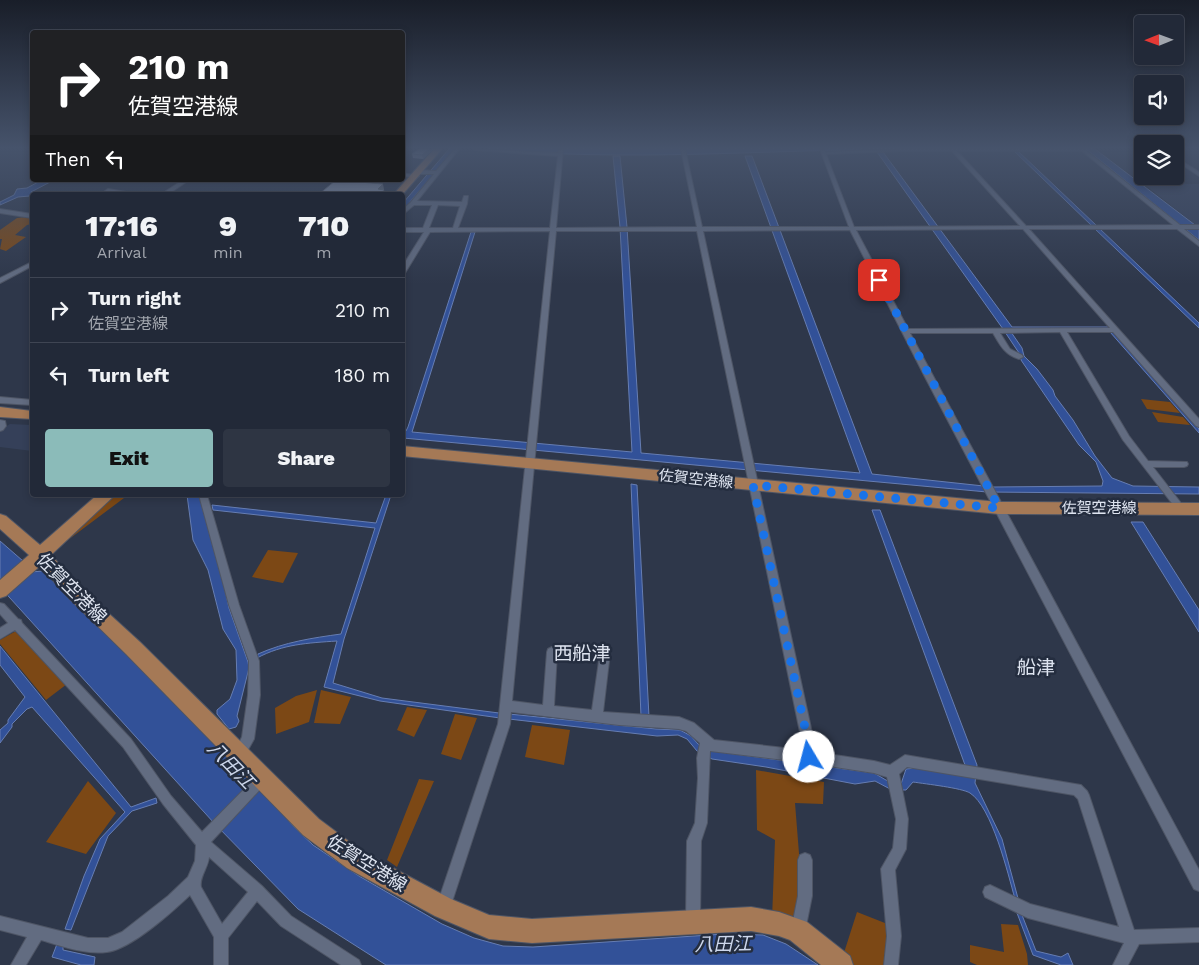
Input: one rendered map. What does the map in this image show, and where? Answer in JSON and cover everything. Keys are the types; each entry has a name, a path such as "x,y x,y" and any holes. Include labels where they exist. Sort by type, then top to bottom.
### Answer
{"main road":[{"path":"0,412 30,415"},
{"name":"佐賀空港線","path":"405,451 530,458 996,501 1176,503 1199,509"},
{"path":"0,591 105,497"},
{"name":"佐賀空港線","path":"0,520 35,559 77,595 240,753 262,779 311,827 355,860 443,908 489,926 532,932 750,919 779,924 798,931 841,965"}],"street":[{"path":"405,210 420,194"},
{"path":"443,908 504,724 555,194"},
{"path":"693,194 808,742 809,757"},
{"path":"839,194 852,228 907,331 929,377 1199,884"},
{"path":"994,194 1111,330 1199,424"},
{"path":"1138,194 1199,244"},
{"path":"413,203 465,200 455,230"},
{"path":"405,268 426,230 436,203"},
{"path":"0,211 30,216"},
{"path":"405,230 1199,227"},
{"path":"0,281 30,265"},
{"path":"907,331 1111,330"},
{"path":"999,331 1007,351 1011,355 1019,356"},
{"path":"1062,331 1082,361 1103,401 1146,464 1176,503"},
{"path":"0,400 30,403"},
{"path":"0,423 2,423 0,428"},
{"path":"1146,464 1184,464"},
{"path":"204,497 234,604 253,658 254,695 248,739 240,753"},
{"path":"0,607 17,623 127,743 167,800 205,840 286,921 354,965"},
{"path":"0,634 17,623"},
{"path":"548,711 552,652"},
{"path":"597,716 604,661"},
{"path":"506,706 656,723 679,723 690,727 712,746 874,766 895,782"},
{"path":"692,921 694,841 701,823 704,778 702,758 706,741"},
{"path":"891,965 894,936 888,868 899,849 902,819 895,782 905,762 1077,789 1083,795 1132,944 1120,965"},
{"path":"0,923 88,945 108,944 127,937 173,901 193,882 202,861 205,840 262,779"},
{"path":"798,931 806,896 804,860"},
{"path":"193,882 194,889 221,936 221,965"},
{"path":"221,936 257,890"},
{"path":"990,892 1028,911 1130,937 1199,935"},
{"path":"18,965 38,933"}],"shaded area":[{"path":"1157,194 1199,194 1199,226 1197,226"},
{"path":"17,218 30,218 30,224 15,235 26,237 6,251 0,249 2,239 0,239 0,230"},
{"path":"1141,399 1170,402 1180,413 1147,409"},
{"path":"1152,412 1183,417 1190,425 1158,422"},
{"path":"10,424 30,425 30,451 0,447 0,430"},
{"path":"112,497 125,497 64,543"},
{"path":"268,550 298,553 283,583 252,577"},
{"path":"16,631 67,684 46,700 0,644 0,640"},
{"path":"317,690 309,722 276,734 275,708 296,696"},
{"path":"321,690 351,697 340,724 314,723"},
{"path":"407,707 427,710 414,737 397,730"},
{"path":"455,714 477,718 461,760 441,754"},
{"path":"532,725 570,730 564,765 525,757"},
{"path":"756,770 824,782 823,804 795,803 800,866 795,924 772,919 775,840 757,830"},
{"path":"419,779 434,781 397,867 387,860"},
{"path":"88,781 116,813 86,854 46,842"},
{"path":"857,912 890,925 886,965 844,965 841,962"},
{"path":"1001,924 1018,925 1027,954 1028,965 977,965 970,962 970,945 1004,952"}],"water":[{"path":"30,194 30,196 18,197 0,205 0,202 14,195"},
{"path":"411,194 417,194 405,208 405,201"},
{"path":"617,194 624,194 627,227 641,453 860,473 759,194 766,194 872,474 993,487 1102,486 1103,481 1096,462 1079,445 1021,360 1021,356 907,194 914,194 1012,327 1108,327 1199,429 1199,433 1110,332 1011,332 1022,348 1024,356 1053,390 1055,396 1073,420 1095,456 1112,478 1133,486 1199,487 1199,494 987,492 405,438 405,431 408,427 471,232 475,232 412,432 632,452"},
{"path":"1059,194 1063,194 1097,226 1092,226"},
{"path":"1142,194 1154,194 1199,229 1199,240"},
{"path":"1095,229 1100,229 1199,323 1199,328"},
{"path":"631,484 637,485 649,717 641,716"},
{"path":"187,497 200,497 221,570 229,608 249,668 237,716 239,721 236,727 229,729 217,714 217,710 230,699 237,680 236,650 223,629 208,570 193,540"},
{"path":"385,497 390,497 344,639 333,683 382,698 499,713 680,730 691,736 698,744 713,751 874,773 891,783 901,784 906,769 915,768 964,776 965,765 872,510 880,510 977,765 975,783 1002,839 1019,902 1015,899 992,826 978,801 966,791 913,782 906,790 892,790 875,781 855,784 712,759 697,751 687,739 678,735 657,736 500,718 380,701 324,687 337,641 286,647 257,658 258,654 288,643 341,634 375,528 213,510 212,505 376,523"},
{"path":"1131,522 1143,522 1199,610 1199,632"},
{"name":"八田江","path":"0,541 23,561 31,572 43,571 252,777 294,827 313,845 359,876 442,924 474,938 503,946 533,947 724,934 763,935 786,944 818,965 386,965 298,909 214,823 0,587"},
{"path":"0,646 131,807 156,798 157,803 132,811 108,836 71,930 65,929 84,876 100,839 125,812 32,707 27,709 12,724 12,727 0,743 0,730 8,723 8,720 25,697 0,665"},
{"path":"1017,913 1022,915 1036,951 1061,957 1068,953 1073,965 1061,965 1033,955"},
{"path":"57,944 63,945 63,950 95,957 94,965 81,965 52,957"}],"district":[{"name":"西船津","path":"582,653"},
{"name":"船津","path":"1036,667"}],"route":[{"path":"809,757 808,742 753,485 999,508 879,280"}]}
